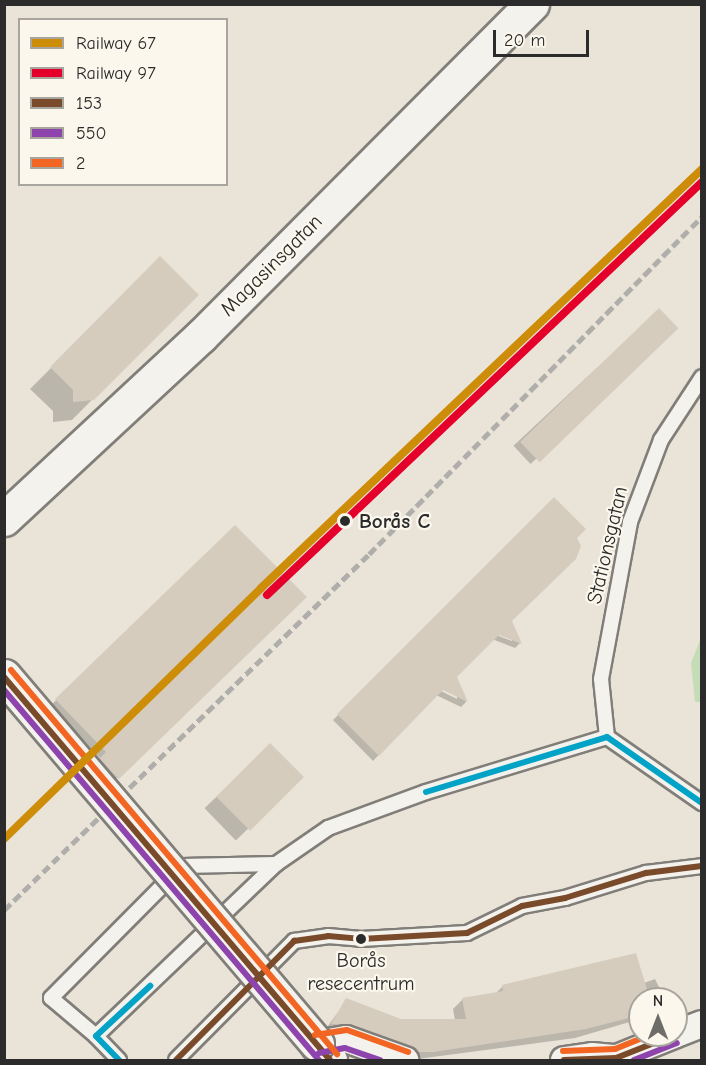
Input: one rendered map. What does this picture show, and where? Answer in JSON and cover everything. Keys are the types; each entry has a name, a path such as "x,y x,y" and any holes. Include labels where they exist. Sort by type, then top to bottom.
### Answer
{"street":[{"name":"Magasinsgatan","path":"4,519 201,336 532,4"},
{"path":"4,676 323,1052 346,1039 405,1060"},
{"path":"688,1030 702,1024"},
{"path":"564,1060 592,1056 614,1059 644,1047"}],"lane":[{"name":"Stationsgatan","path":"607,737 601,678 630,522 660,440 700,381"},
{"path":"96,1036 276,864 328,828 426,792 607,737 702,803"},
{"path":"119,1060 96,1036 51,998 182,866 276,864"},
{"path":"176,1060 294,941 328,936 361,939 467,933 522,906 566,898 646,873 702,866"}],"green space":[{"path":"701,638 701,702 695,702 691,663"}],"building":[{"path":"160,256 199,295 94,400 73,402 73,390 50,367"},
{"path":"659,308 678,328 540,462 520,442"},
{"name":"Borås C","path":"554,497 586,529 577,538 581,546 576,559 512,621 522,644 499,635 457,677 468,702 443,690 379,756 337,714"},
{"path":"235,525 307,597 119,779 99,759 106,752 55,699"},
{"path":"270,743 304,777 250,831 216,797"},
{"name":"Borås resecentrum","path":"636,953 646,987 628,987 628,1018 586,1029 433,1052 417,1052 351,1025 331,1024 346,998 401,1019 466,1019 462,998 503,991 502,985"}],"railway":[{"path":"4,910 369,554 702,216"}],"rail line":[{"name":"67","path":"4,839 261,588 702,169"},
{"name":"97","path":"267,595 702,182"}],"transit line":[{"name":"2","path":"11,670 337,1054"},
{"name":"153","path":"4,677 330,1060"},
{"name":"550","path":"4,690 319,1060"},
{"path":"426,792 607,737 702,803"},
{"name":"153","path":"176,1060 294,941 328,936 361,939 467,933 522,906 565,898 646,873 702,866"},
{"path":"119,1060 96,1036 150,986"},
{"name":"2","path":"315,1035 347,1030 408,1052"},
{"name":"2","path":"563,1051 615,1049 628,1044"},
{"name":"153","path":"564,1060 616,1058 644,1047"},
{"name":"550","path":"634,1060 667,1047"},
{"name":"550","path":"319,1053 345,1048 380,1060"}],"place":[{"name":"Borås C","path":"345,521"},
{"name":"Borås resecentrum","path":"361,939"}]}
